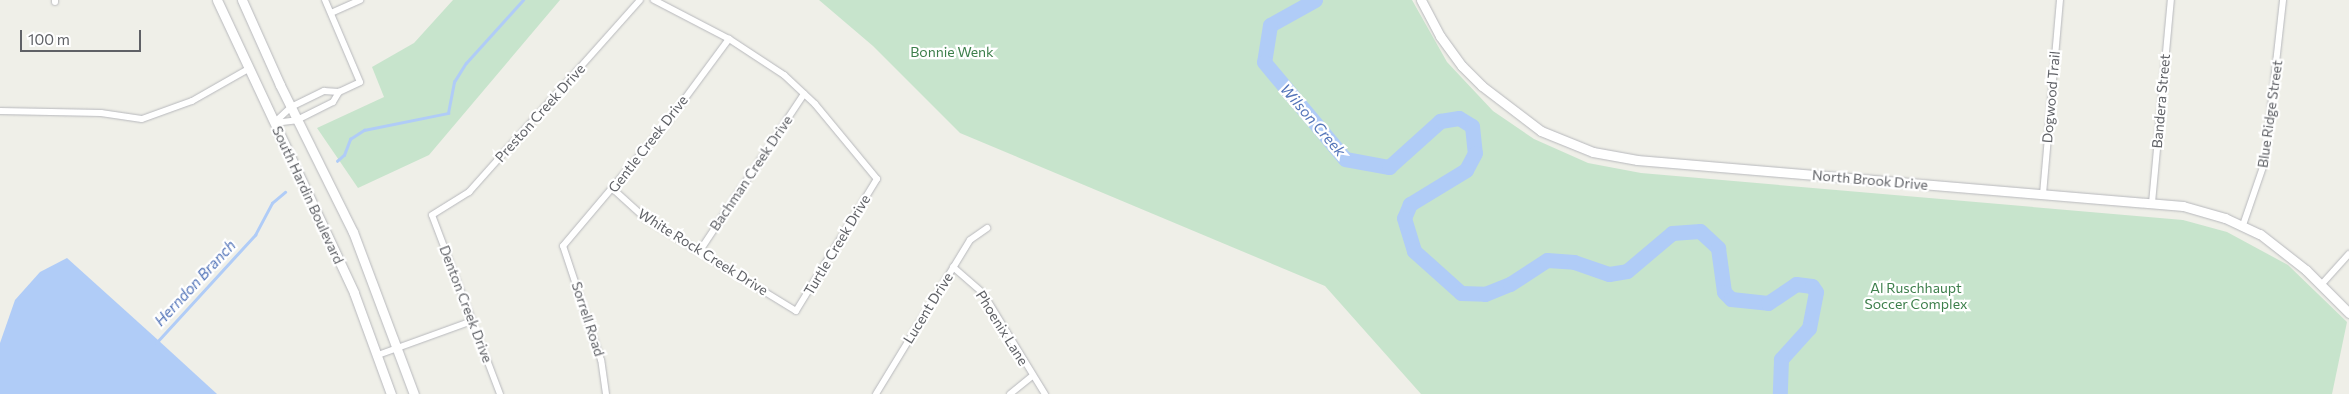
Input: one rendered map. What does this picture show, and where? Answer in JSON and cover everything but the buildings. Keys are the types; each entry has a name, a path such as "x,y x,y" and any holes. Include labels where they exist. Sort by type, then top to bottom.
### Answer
{"street":[{"name":"South Hardin Boulevard","path":"217,0 354,294 391,394"},
{"name":"South Hardin Boulevard","path":"242,0 297,120 353,232 414,394"},
{"path":"274,123 291,106 324,91 339,92 360,82 325,0"},
{"path":"331,13 360,0"},
{"name":"Preston Creek Drive","path":"432,215 469,192 640,0"},
{"path":"654,0 729,39 784,75 804,94"},
{"name":"North Brook Drive","path":"1421,0 1440,36 1462,66 1482,86 1541,130 1593,152 1621,158 2152,203 2204,211 2243,225 2285,252 2349,313"},
{"name":"Dogwood Trail","path":"2043,194 2060,0"},
{"name":"Bandera Street","path":"2152,203 2170,0"},
{"name":"Blue Ridge Street","path":"2243,225 2266,161 2283,0"},
{"name":"Gentle Creek Drive","path":"563,246 613,189 729,39"},
{"path":"0,111 102,113 142,119 192,101 248,69"},
{"path":"274,123 297,120 333,102 339,92"},
{"name":"Turtle Creek Drive","path":"796,311 877,179 804,94"},
{"name":"Bachman Creek Drive","path":"699,252 804,94"},
{"name":"White Rock Creek Drive","path":"613,189 646,220 796,311"},
{"name":"Denton Creek Drive","path":"432,215 500,394"},
{"name":"Lucent Drive","path":"876,394 970,240 987,228"},
{"name":"Sorrell Road","path":"563,246 601,360 606,394"},
{"path":"2321,285 2349,254"},
{"name":"Phoenix Lane","path":"953,267 983,293 1044,394"},
{"path":"378,356 472,321"},
{"path":"1010,394 1032,376"}],"green space":[{"path":"453,0 560,0 429,155 358,188 317,128 384,97 372,67 414,43"},
{"path":"819,0 1412,0 1447,62 1493,111 1534,139 1588,163 1641,173 2183,220 2227,232 2288,265 2347,322 2332,394 1421,394 1325,286 960,133 873,46"}],"water":[{"path":"67,258 217,394 0,394 0,343 15,300 40,272"}],"waterway":[{"name":"Herndon Branch","path":"337,161 344,155 350,139 364,130 448,113 454,82 466,63 523,0"},
{"name":"Wilson Creek","path":"1315,0 1270,25 1264,62 1345,159 1389,167 1440,121 1459,118 1472,126 1475,153 1466,170 1410,204 1404,218 1414,251 1461,293 1485,294 1510,284 1547,260 1574,262 1609,274 1627,271 1672,233 1700,231 1718,248 1724,292 1731,299 1768,303 1796,284 1812,286 1816,292 1809,328 1781,359 1780,394"},
{"name":"Herndon Branch","path":"156,343 255,235 272,203 285,192"}],"park label":[{"name":"Bonnie Wenk","path":"952,52"},
{"name":"Al Ruschhaupt Soccer Complex","path":"1916,296"}]}
